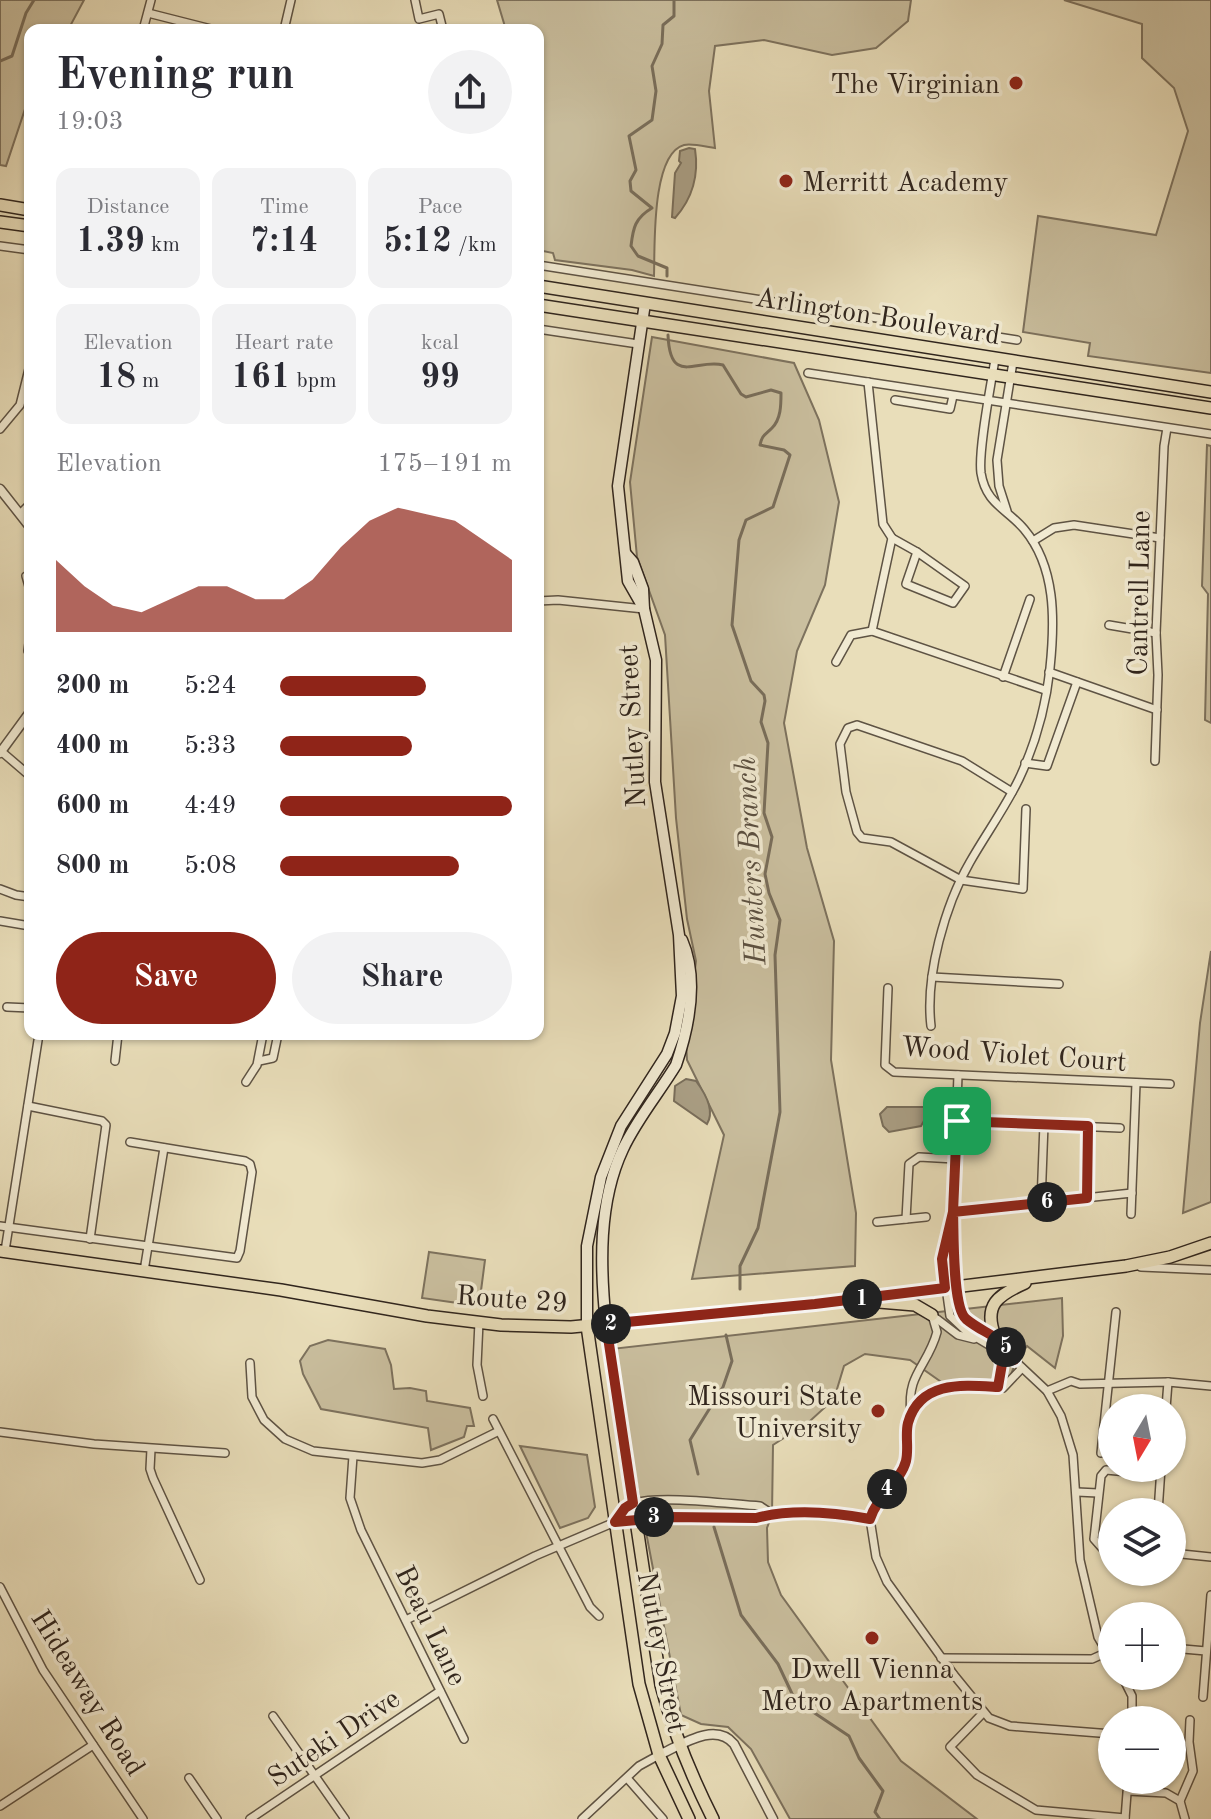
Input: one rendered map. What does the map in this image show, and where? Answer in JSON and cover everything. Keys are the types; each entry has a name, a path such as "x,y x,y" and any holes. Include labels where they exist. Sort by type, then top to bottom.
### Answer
{"main road":[{"path":"0,205 24,209"},
{"path":"0,222 24,225"},
{"name":"Arlington Boulevard","path":"544,287 1211,392"},
{"name":"Nutley Street","path":"645,303 618,486 628,581 644,609 656,660 655,782 679,935 682,996 672,1043 661,1066 632,1107 607,1158 592,1211 586,1270 587,1326 639,1684 659,1755 689,1819"},
{"name":"Arlington Boulevard","path":"544,306 1211,408"},
{"name":"Nutley Street","path":"679,935 689,967 687,1019 676,1065 629,1138 613,1177 602,1252 606,1324 661,1685 679,1746 713,1819"},
{"name":"Route 29","path":"2,1251 479,1322 517,1326 587,1326 847,1300 1126,1266 1170,1257 1211,1243"},
{"path":"995,1336 990,1317 994,1303 1012,1289 1036,1277"},
{"path":"847,1300 915,1305 932,1315"}],"street":[{"path":"145,24 151,0"},
{"path":"285,24 291,0"},
{"path":"415,0 419,19 439,14 442,24"},
{"path":"148,13 178,24"},
{"path":"0,246 24,249"},
{"path":"544,266 1017,340"},
{"name":"Nutley Street","path":"645,303 648,282"},
{"path":"544,330 638,344"},
{"path":"995,359 981,474 996,506 1007,511"},
{"path":"931,1026 932,977 952,899 1025,763 1041,714 1049,672 1050,585 1033,541 1007,511 999,486 997,460 1013,362"},
{"path":"808,373 1211,434"},
{"path":"868,382 883,524 892,538 917,552 965,586 953,603 906,584 917,552"},
{"path":"0,429 20,405 24,389"},
{"path":"895,400 950,409 953,396"},
{"name":"Cantrell Lane","path":"1155,761 1156,633 1167,428"},
{"path":"0,489 24,519"},
{"path":"20,514 24,510"},
{"path":"1033,541 1054,528 1074,525 1160,538"},
{"path":"872,631 892,538"},
{"path":"1003,677 1030,599"},
{"path":"544,601 644,609"},
{"path":"1109,625 1156,633"},
{"path":"836,662 851,635 872,631 1045,690"},
{"path":"1049,672 1157,710"},
{"path":"1025,763 1047,766 1077,682"},
{"path":"24,720 1,753 24,771"},
{"path":"1012,792 962,761 902,740 857,725 843,734 841,760 857,832 862,838 891,842 961,880 1023,889 1026,809"},
{"path":"0,889 24,896"},
{"path":"0,921 24,925"},
{"path":"932,977 1059,984"},
{"name":"Wood Violet Court","path":"888,988 885,1065 894,1072 1170,1084"},
{"path":"7,1007 24,1008"},
{"path":"2,1251 38,1040"},
{"path":"115,1061 117,1040"},
{"path":"246,1082 255,1072 262,1040"},
{"path":"259,1061 273,1058 277,1040"},
{"path":"958,1075 950,1316 958,1325 1018,1364 1047,1391 1067,1432 1077,1492 1080,1560 1098,1637"},
{"path":"1131,1214 1136,1083"},
{"path":"28,1106 102,1121 106,1125 90,1239"},
{"path":"957,1121 1120,1128"},
{"path":"1041,1203 1044,1124"},
{"path":"1087,1198 1088,1126"},
{"path":"4,1227 237,1258 251,1178 250,1164 130,1142"},
{"path":"144,1271 164,1148"},
{"path":"906,1219 909,1164 919,1157 955,1159"},
{"path":"953,1212 1132,1193"},
{"path":"953,1212 942,1259 961,1313 995,1336 1018,1364"},
{"path":"877,1222 926,1217"},
{"path":"1126,1266 1211,1270"},
{"path":"1107,1394 1116,1312"},
{"path":"932,1315 958,1335 980,1339"},
{"path":"932,1315 937,1332 913,1381 909,1397 911,1416 906,1462 879,1498 870,1519 876,1557 887,1582 983,1713 992,1720 1010,1726 1098,1733"},
{"path":"479,1322 477,1365 483,1396"},
{"path":"998,1350 1002,1364 999,1384"},
{"path":"250,1363 252,1397 264,1420 285,1439 313,1451 408,1462 440,1460 497,1432"},
{"path":"911,1416 923,1399 940,1388 1007,1385 1018,1364"},
{"path":"1047,1391 1071,1381 1108,1384 1168,1382 1211,1386"},
{"path":"1167,1394 1168,1382"},
{"path":"493,1419 557,1546 590,1607 599,1616"},
{"path":"0,1432 151,1449 225,1453"},
{"path":"151,1449 153,1478 200,1580"},
{"name":"Beau Lane","path":"353,1456 350,1498 361,1530 464,1739"},
{"path":"1098,1544 1094,1539 1100,1482"},
{"path":"1077,1492 1098,1493"},
{"path":"615,1522 633,1503 671,1501 760,1506 772,1514"},
{"path":"406,1620 458,1592 615,1522 670,1517 756,1518 772,1514 825,1513 870,1519"},
{"path":"1186,1554 1211,1557"},
{"name":"Hideaway Road","path":"0,1587 43,1670 143,1819"},
{"path":"1203,1697 1211,1595"},
{"path":"1186,1649 1206,1651"},
{"path":"941,1658 1098,1658"},
{"name":"Suteki Drive","path":"250,1819 440,1691"},
{"path":"983,1713 950,1747 977,1775 1036,1810 1125,1818 1128,1794"},
{"path":"273,1716 345,1819"},
{"path":"1185,1819 1180,1801 1193,1771 1190,1720"},
{"path":"582,1819 639,1766 714,1733 730,1739 773,1819"},
{"path":"0,1806 93,1745"},
{"path":"189,1778 217,1819"},
{"path":"627,1778 663,1819"},
{"path":"1168,1794 1180,1801"}],"shaded area":[{"path":"0,0 84,0 71,24 24,24 24,112 6,166 0,165"},
{"path":"497,0 911,0 908,21 876,48 832,55 764,40 715,46 709,91 715,148 684,145 673,152 666,165 657,203 654,276 632,270 555,260 553,253 544,251 544,24 504,24"},
{"path":"1064,0 1211,0 1211,373 1088,356 1090,343 1023,332 1038,216 1156,235 1188,131 1174,88 1142,58 1142,24"},
{"path":"695,149 695,177 690,195 675,218 672,217 675,173 681,163 680,151"},
{"path":"652,337 794,363 819,420 839,502 825,585 797,651 784,723 807,848 834,941 831,1060 856,1213 855,1266 692,1279 724,1135 687,1060 686,1040 696,961 687,919 676,818 665,635 637,557 630,482"},
{"path":"1207,445 1211,446 1211,723 1205,720 1208,594 1202,586"},
{"path":"1211,951 1211,1202 1183,1213 1200,1023"},
{"path":"686,1079 696,1081 706,1096 710,1113 707,1124 674,1101 675,1086"},
{"path":"887,1107 926,1107 925,1119 921,1126 889,1132 883,1126 880,1114"},
{"path":"429,1252 485,1260 479,1306 422,1298"},
{"path":"1062,1298 1063,1336 1055,1368 1027,1346 1015,1364 1007,1385 947,1386 910,1360 865,1354 844,1366 834,1399 810,1421 773,1445 772,1514 767,1528 768,1562 781,1595 901,1761 977,1819 790,1819 751,1749 728,1727 701,1724 681,1715 611,1349"},
{"path":"328,1340 385,1349 394,1389 426,1391 427,1401 470,1408 474,1426 467,1426 464,1437 431,1450 428,1428 321,1409 303,1374 300,1361 310,1346"},
{"path":"520,1446 587,1455 595,1507 588,1518 560,1528"}],"waterway":[{"path":"0,61 12,56 26,13 34,0"},
{"name":"Hunters Branch","path":"667,276 667,268 638,256 631,246 636,224 652,208 631,191 630,181 636,170 629,136 652,120 656,91 652,66 662,44 663,25 674,16 674,0"},
{"name":"Hunters Branch","path":"668,335 670,351 679,365 723,365 746,397 771,390 781,393 777,420 760,445 784,450 790,455 773,507 746,520 739,540 732,625 751,681 764,695 765,701 761,722 768,743 764,813 772,837 765,874 780,920 775,955 780,1112 758,1228 740,1266 740,1289"},
{"name":"Hunters Branch","path":"698,1474 690,1440 723,1387 732,1361 726,1335"},
{"name":"Hunters Branch","path":"714,1527 741,1615 778,1664 795,1700 849,1736 859,1758 883,1791 875,1812 880,1819"}],"place":[{"name":"The Virginian","path":"1016,83"},
{"name":"Merritt Academy","path":"786,181"},
{"name":"Missouri State University","path":"878,1411"},
{"name":"Dwell Vienna Metro Apartments","path":"872,1638"}],"route":[{"path":"957,1121 953,1212 942,1259 945,1288 606,1324 633,1503 615,1522 670,1517 756,1518 772,1514 825,1513 870,1519 879,1498 906,1462 908,1423 923,1399 947,1386 998,1387 1002,1370 998,1350 1014,1360 995,1336 961,1313 953,1212 1087,1198 1088,1126 957,1121"}]}
